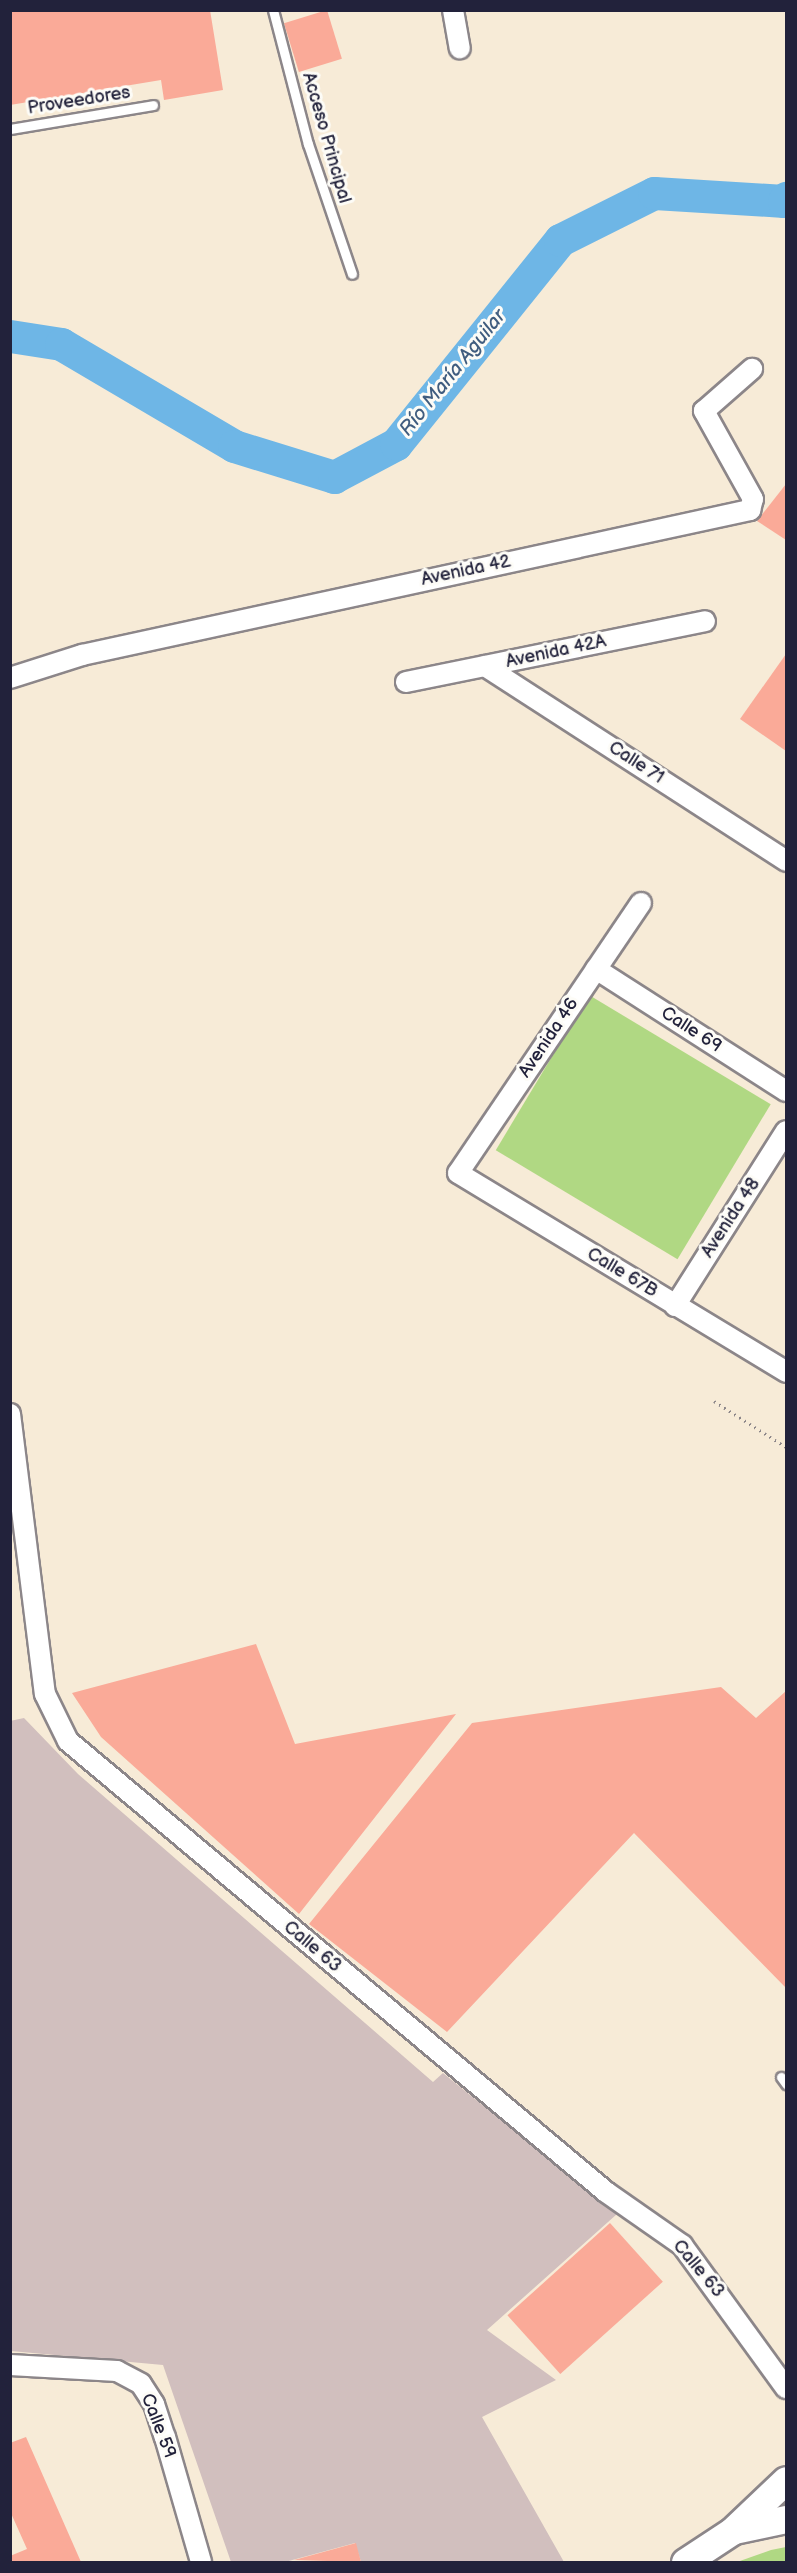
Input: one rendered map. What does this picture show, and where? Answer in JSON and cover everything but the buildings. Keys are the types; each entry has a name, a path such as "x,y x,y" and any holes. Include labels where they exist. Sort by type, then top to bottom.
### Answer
{"street":[{"path":"453,10 460,48"},
{"name":"Avenida 42","path":"10,678 82,655 750,510 753,499 704,411 752,369"},
{"name":"Avenida 42A","path":"406,682 705,621"},
{"name":"Calle 71","path":"485,666 786,861"},
{"name":"Avenida 46","path":"458,1173 641,903"},
{"name":"Calle 69","path":"596,969 786,1091"},
{"name":"Avenida 48","path":"675,1305 786,1131"},
{"name":"Calle 67B","path":"458,1173 786,1372"},
{"name":"Calle 63","path":"10,1414 45,1694 68,1741 606,2192 682,2245 786,2388"},
{"name":"Calle 59","path":"10,2365 106,2370 141,2384 161,2426 201,2562"},
{"path":"685,2562 732,2530 786,2481"},
{"path":"732,2530 786,2519"}],"lane":[{"name":"Acceso Principal","path":"273,10 308,144 352,274"},
{"name":"Proveedores","path":"10,129 153,105"}],"path":[{"path":"714,1401 786,1447"}],"shaded area":[{"path":"24,1718 78,1774 433,2082 443,2073 617,2214 487,2330 556,2380 482,2417 564,2562 361,2562 355,2543 285,2562 231,2562 163,2365 11,2351 10,1721"}],"green space":[{"path":"589,995 771,1104 677,1259 496,1150"},
{"path":"786,2547 786,2562 737,2562 771,2550"}],"waterway":[{"name":"Río María Aguilar","path":"10,336 61,344 234,446 334,477 396,444 560,240 654,193 784,201 786,198"}]}
